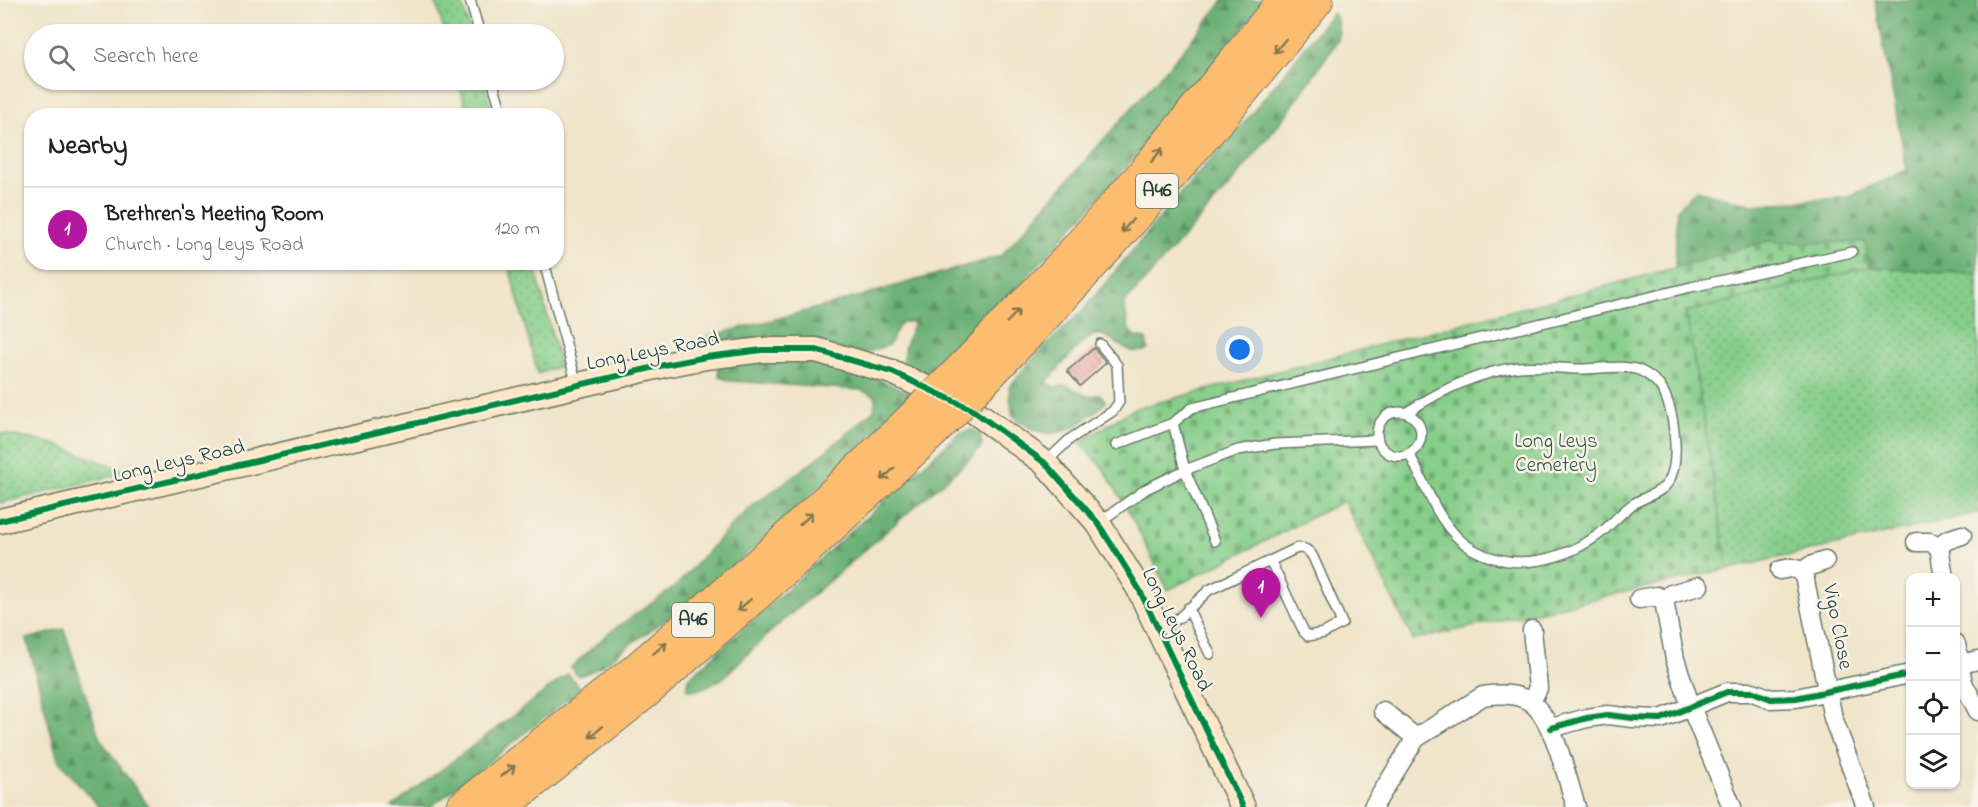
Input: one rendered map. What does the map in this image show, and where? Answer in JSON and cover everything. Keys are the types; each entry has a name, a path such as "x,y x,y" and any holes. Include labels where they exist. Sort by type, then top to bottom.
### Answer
{"highway":[{"name":"A46","path":"981,366 1059,268 1140,177 1284,0"},
{"name":"A46","path":"502,807 654,685 790,565 981,366 1103,254 1240,96 1317,0"},
{"name":"A46","path":"462,807 633,672 921,426"}],"street":[{"name":"Long Leys Road","path":"0,521 577,385 706,357 762,350 816,350 892,372 971,409 1045,463 1098,523 1139,589 1243,807"},
{"path":"1939,546 1947,540 1962,535"},
{"path":"1916,542 1930,542 1939,546"},
{"path":"1939,546 1943,573"},
{"name":"Vigo Close","path":"1780,570 1791,568 1803,571 1825,561"},
{"name":"Vigo Close","path":"1803,571 1833,718 1866,807"},
{"path":"1664,601 1671,594 1699,585"},
{"path":"1639,599 1657,596 1664,601 1672,648 1691,707 1732,807"},
{"path":"1531,702 1538,688 1532,630"},
{"path":"1960,663 1978,660"},
{"path":"1960,674 1978,711"},
{"path":"1551,728 1608,715 1661,719 1727,692 1753,692 1772,699 1796,698 1906,675"},
{"path":"1373,807 1416,738 1483,696 1508,694 1531,702 1551,728 1576,807"},
{"path":"1383,711 1416,738"}],"lane":[{"path":"470,0 477,24"},
{"path":"495,90 500,108"},
{"path":"1116,445 1173,423 1192,408 1679,289 1852,252"},
{"path":"546,270 577,385"},
{"path":"1045,463 1070,439 1113,411 1119,402 1117,365 1100,344"},
{"path":"1406,413 1448,389 1519,367 1640,370 1658,383 1667,399 1675,444 1674,467 1668,483 1653,495 1635,503 1598,535 1573,550 1551,558 1522,563 1498,559 1473,549 1452,531 1437,510 1409,453"},
{"path":"1395,411 1406,413 1416,419 1421,434 1417,447 1409,453 1391,455 1385,452 1377,440 1376,433 1382,418 1395,411"},
{"path":"1173,423 1185,470 1215,541"},
{"path":"1098,523 1146,489 1185,470 1238,450 1275,444 1377,440"},
{"path":"1158,628 1179,618 1209,590 1297,548 1304,548 1310,552 1342,623 1324,633 1308,636 1270,562"},
{"path":"1188,608 1210,654"}],"green space":[{"path":"435,0 461,0 468,24 442,24"},
{"path":"1224,0 1266,0 1125,169 991,317 932,376 911,369 903,362 904,349 914,322 901,322 889,345 863,354 757,340 695,340 1001,256 1183,50"},
{"path":"1875,0 1978,0 1978,274 1869,267 1865,242 1767,241 1675,268 1677,209 1697,190 1753,205 1848,197 1907,170"},
{"path":"1332,13 1336,16 1338,40 1287,114 1235,179 1124,304 1129,330 1135,337 1146,339 1148,350 1138,352 1130,350 1099,335 1087,339 1075,350 1046,383 1054,387 1066,385 1089,397 1100,394 1106,402 1073,428 1050,433 1038,431 1012,415 1009,387 1034,357 1084,309 1177,197 1249,117"},
{"path":"461,90 486,90 491,108 466,108"},
{"name":"Long Leys Cemetery","path":"1767,241 1865,242 1869,267 1686,312 1728,569 1413,640 1344,501 1168,590 1127,508 1103,468 1080,443 1133,409 1675,268"},
{"path":"1869,267 1978,274 1978,513 1728,569 1686,312"},
{"path":"510,270 536,270 560,366 538,374"},
{"path":"797,360 844,365 911,393 903,404 839,468 705,589 606,662 578,676 571,667 610,632 676,586 733,524 754,505 818,458 874,410 876,396 860,390 729,381 719,376 718,365"},
{"path":"972,430 980,434 982,446 971,458 768,634 722,679 698,690 687,690 689,678 959,433"},
{"path":"0,433 51,443 129,472 0,503"},
{"path":"64,629 100,739 149,807 99,807 58,760 27,639"},
{"path":"568,674 581,689 449,793 430,807 392,807"}],"building":[{"path":"1094,348 1106,363 1080,386 1067,371"}],"cycle path":[{"path":"0,521 664,365 762,350 816,350 892,372 971,409 1045,463 1098,523 1139,589 1243,807"},
{"path":"1551,728 1608,715 1661,719 1727,692 1753,692 1771,699 1796,698 1906,675"}],"place":[{"name":"Brethren's Meeting Room","path":"1261,618"}]}
